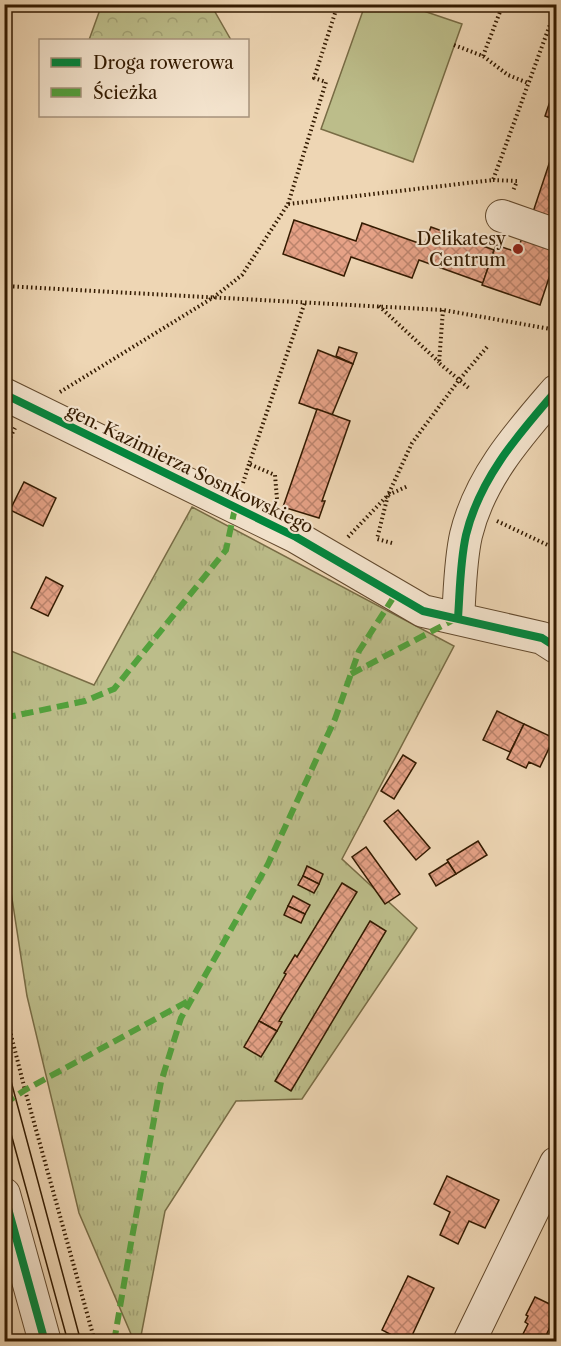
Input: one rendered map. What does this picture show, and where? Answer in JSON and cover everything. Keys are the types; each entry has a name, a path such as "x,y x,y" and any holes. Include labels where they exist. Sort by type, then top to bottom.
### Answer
{"street":[{"path":"502,216 556,234"},
{"path":"458,618 462,562 467,534 480,496 520,431 556,391"},
{"name":"gen. Kazimierza Sosnkowskiego","path":"4,394 296,537 423,611 542,638 556,647"},
{"path":"469,1341 556,1163"},
{"path":"4,1194 45,1341"}],"path":[{"path":"4,449 19,420 33,408 214,297 242,275 288,204 326,82 314,78 338,4"},
{"path":"483,56 503,4"},
{"path":"288,204 493,180 556,10 535,4"},
{"path":"454,45 483,56 508,75 528,83"},
{"path":"4,286 443,310 556,330"},
{"path":"277,505 275,475 249,464 305,302"},
{"path":"379,306 470,389"},
{"path":"439,363 443,310"},
{"path":"392,543 377,539 388,495 412,443 487,347"},
{"path":"348,537 388,495 408,486"},
{"path":"475,511 556,549"},
{"path":"4,994 11,1035 25,1090 94,1341"}],"green space":[{"path":"102,4 211,5 230,39 89,39"},
{"path":"365,5 406,5 462,24 413,162 321,129"},
{"path":"192,507 454,646 342,859 417,928 302,1099 236,1101 165,1211 140,1341 134,1341 79,1213 27,996 5,853 4,648 94,685"}],"building":[{"path":"556,84 556,120 545,116"},
{"path":"556,143 556,221 533,212"},
{"path":"294,220 356,241 362,223 424,245 431,227 494,250 483,283 419,260 412,278 351,257 344,276 283,254"},
{"path":"523,235 556,246 556,257 540,305 482,285 496,245 517,252"},
{"path":"339,347 357,353 353,364 336,356"},
{"path":"318,350 353,364 332,415 299,403"},
{"path":"317,409 350,421 322,501 325,501 319,518 283,507"},
{"path":"24,482 56,498 43,526 10,510"},
{"path":"46,577 63,586 48,616 31,608"},
{"path":"497,711 524,724 510,752 483,740"},
{"path":"524,724 554,738 540,767 529,762 526,768 507,759"},
{"path":"403,755 416,763 394,799 381,791"},
{"path":"398,810 430,848 416,860 384,821"},
{"path":"478,841 487,855 456,874 447,860"},
{"path":"366,847 400,894 385,904 352,857"},
{"path":"448,862 456,874 436,886 429,874"},
{"path":"307,866 323,874 319,884 303,876"},
{"path":"303,876 319,884 314,893 298,885"},
{"path":"342,883 357,892 279,1021 282,1022 277,1031 259,1021 286,974 284,973 295,955 297,957"},
{"path":"293,896 310,905 305,914 288,906"},
{"path":"288,906 305,914 301,923 284,915"},
{"path":"370,921 386,931 291,1091 275,1081"},
{"path":"259,1021 277,1031 261,1057 244,1047"},
{"path":"447,1176 499,1200 485,1228 469,1221 458,1244 440,1235 450,1212 434,1204"},
{"path":"408,1276 434,1288 409,1342 405,1342 382,1330"},
{"path":"535,1297 556,1307 556,1314 543,1342 519,1342 528,1324 525,1322 528,1316 526,1315"}],"tram line":[{"path":"4,1055 81,1342"},
{"path":"4,1108 68,1342"}],"marked path":[{"path":"4,718 85,701 114,689 226,550 235,508"},
{"path":"114,1342 161,1082 181,1018 268,864 335,719 359,651 395,595"},
{"path":"351,674 455,619"},
{"path":"4,1104 25,1090 192,999"}],"cycle path":[{"path":"458,618 464,545 472,514 502,457 556,391"},
{"path":"4,394 296,537 423,611 542,638 556,647"},
{"path":"4,1194 45,1342"}],"place":[{"name":"Delikatesy Centrum","path":"518,249"}]}
